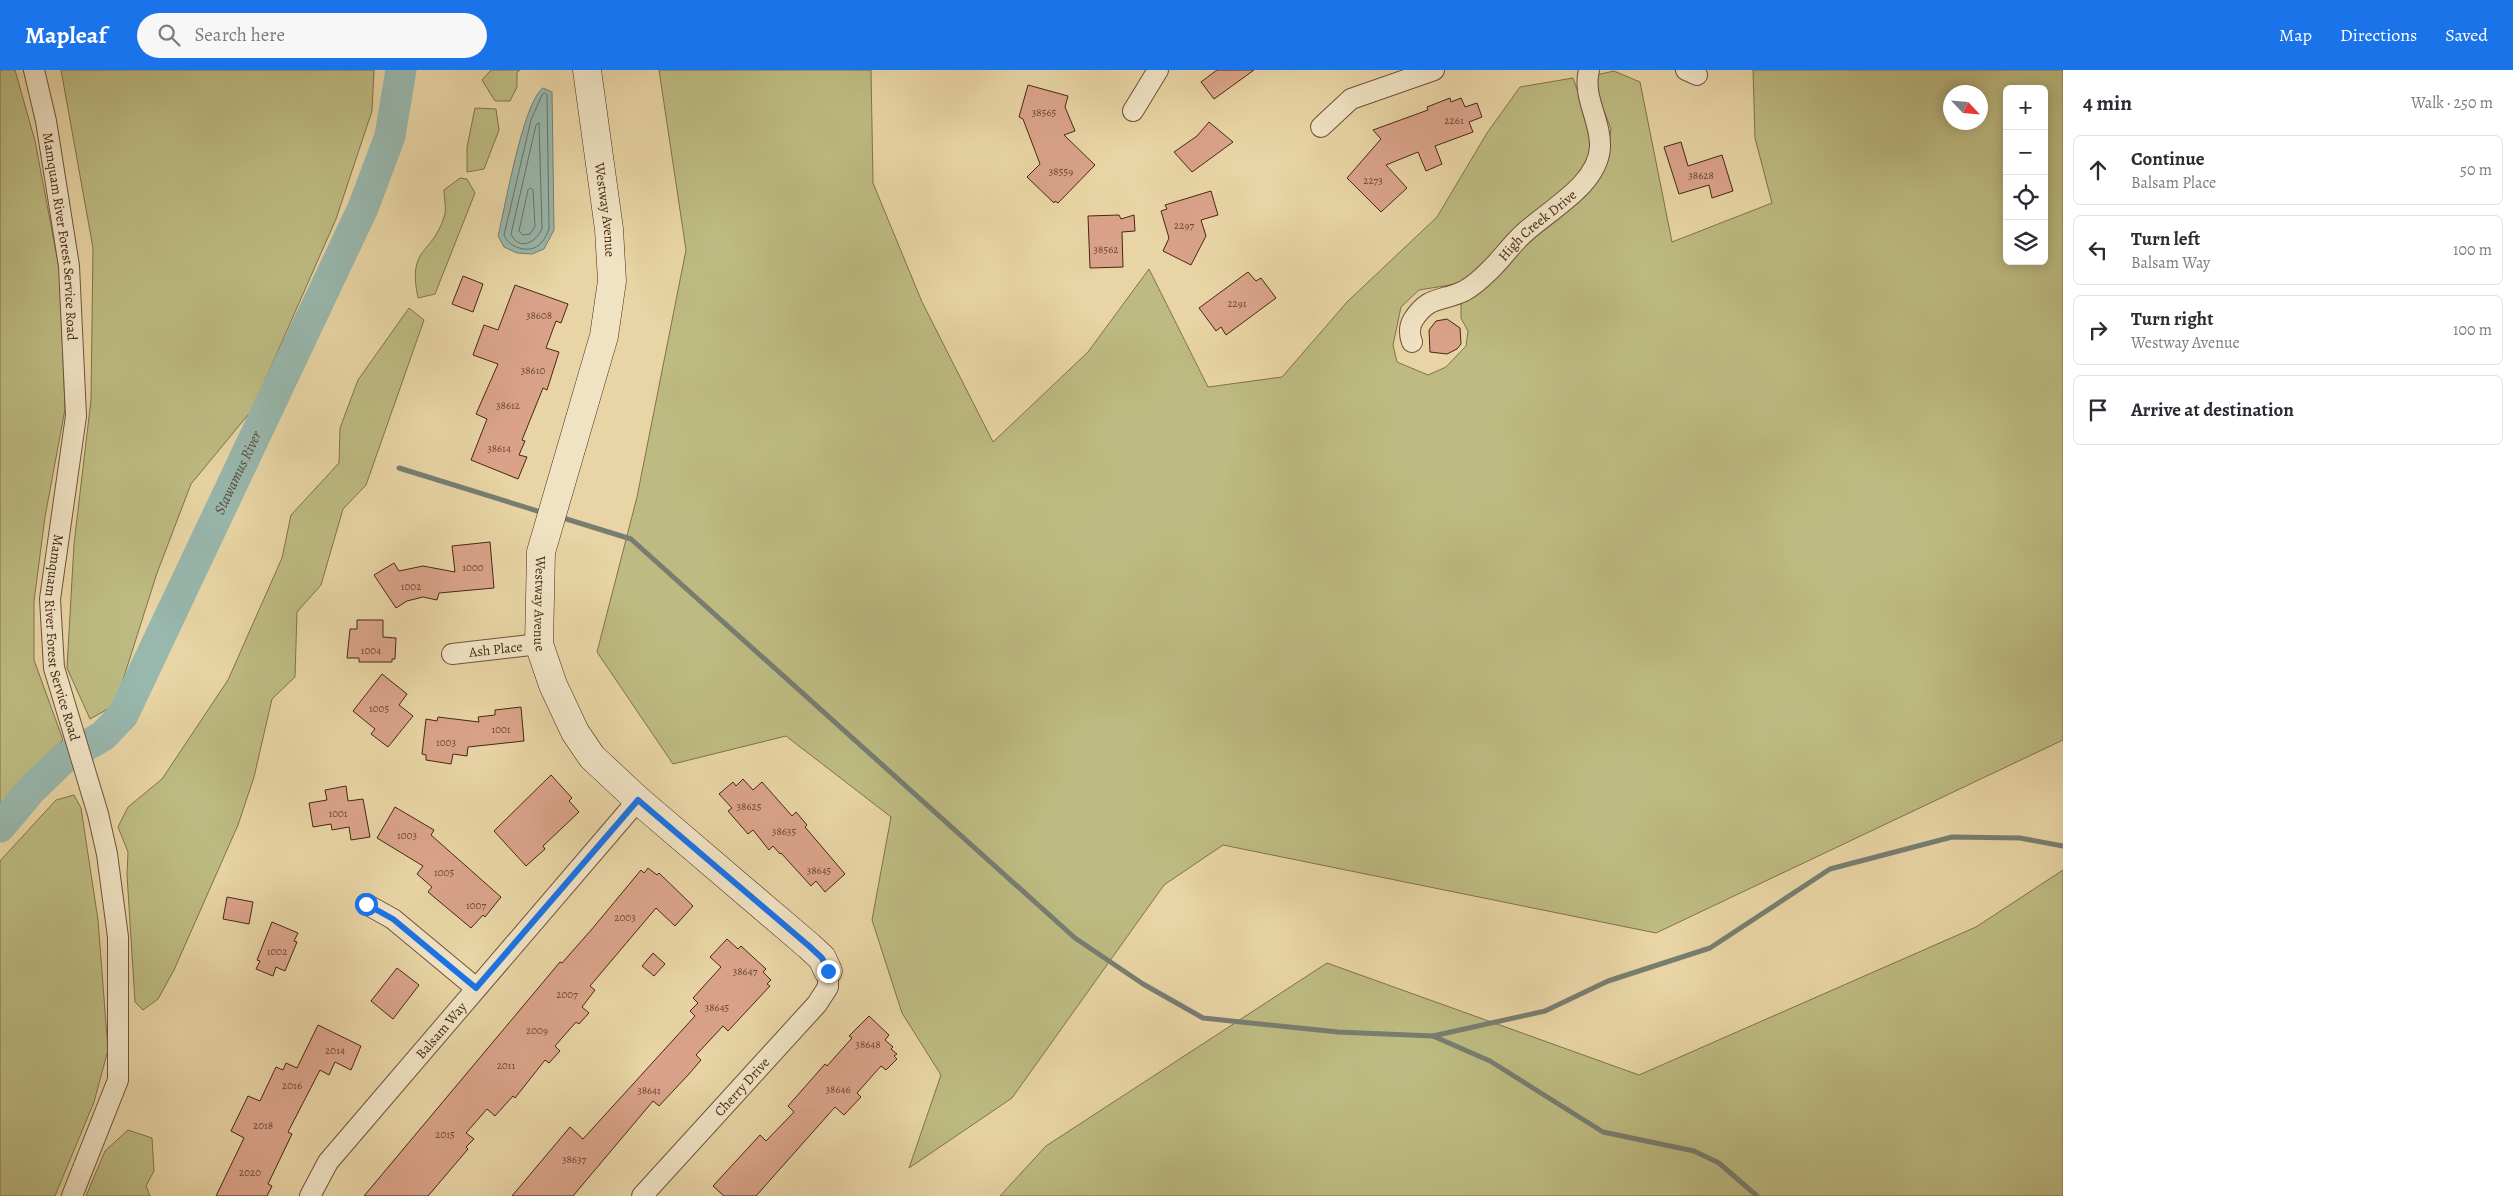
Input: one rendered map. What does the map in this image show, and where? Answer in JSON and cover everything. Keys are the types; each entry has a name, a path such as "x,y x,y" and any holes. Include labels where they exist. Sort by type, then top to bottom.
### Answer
{"street":[{"name":"Mamquam River Forest Service Road","path":"34,70 46,121 69,266 76,416 50,599 54,668 89,781 107,854 118,937 118,1080 72,1196"},
{"name":"Westway Avenue","path":"587,70 609,229 612,281 604,336 541,552 539,644 553,685 576,732 592,757 638,800 809,946 822,958 828,971"},
{"path":"1133,111 1158,70"},
{"path":"1321,127 1351,99 1434,70"},
{"name":"High Creek Drive","path":"1412,342 1409,335 1411,323 1419,310 1429,301 1463,291 1480,280 1519,238 1584,184 1592,172 1600,148 1600,128 1586,83 1589,70"},
{"path":"1686,70 1697,75 1697,70"},
{"name":"Ash Place","path":"452,654 539,644"},
{"name":"Balsam Way","path":"310,1196 328,1162 638,800"},
{"path":"366,904 393,919 476,988"},
{"name":"Cherry Drive","path":"642,1196 817,1004 828,987 828,971"}],"shaded area":[{"path":"0,70 15,70 35,141 60,273 65,409 45,517 34,601 34,660 63,740 0,803"},
{"path":"61,70 374,70 372,111 336,219 252,410 191,484 157,573 115,705 90,719 67,668 74,544 91,400 93,248"},
{"path":"491,70 520,70 517,72 517,87 510,101 495,101 482,80"},
{"path":"659,70 871,70 873,183 922,302 993,442 1088,352 1149,269 1208,387 1282,377 1347,302 1437,217 1487,133 1520,87 1573,78 1590,125 1593,153 1583,175 1463,283 1419,290 1401,307 1393,345 1397,362 1428,375 1446,367 1466,346 1468,331 1461,318 1461,298 1522,243 1584,196 1600,178 1607,156 1611,129 1599,98 1596,75 1614,71 1640,82 1672,242 1772,203 1755,138 1753,70 2063,70 2063,740 1656,933 1223,845 1164,885 1012,1098 909,1168 941,1075 902,1013 872,920 891,817 786,736 673,764 597,652 637,497 686,250"},
{"path":"475,108 496,109 499,130 484,169 467,172 467,147"},
{"path":"460,178 467,179 475,193 435,294 418,298 415,281 418,260 439,230 444,217 444,190"},
{"path":"409,308 424,320 366,485 343,509 321,585 297,612 295,677 272,699 254,777 238,825 174,970 158,999 143,1010 135,1002 127,875 128,852 118,827 128,807 162,779 228,680 282,558 291,515 339,463 340,428 358,380"},
{"path":"74,795 81,808 98,920 108,1050 94,1102 55,1196 0,1196 0,861 56,800"},
{"path":"2063,870 2063,1196 1000,1196 1046,1146 1327,963 1639,1075 1976,927"},
{"path":"128,1130 152,1138 154,1171 146,1186 150,1196 86,1196 105,1151"}],"water":[{"path":"543,88 552,92 554,230 544,249 532,254 517,253 504,247 498,236 522,134 536,97"}],"building":[{"path":"1217,70 1254,70 1214,99 1201,82"},
{"path":"1028,85 1068,96 1065,107 1075,131 1064,135 1095,165 1058,203 1055,201 1054,203 1027,177 1040,164 1023,119 1019,117"},
{"path":"1450,98 1451,102 1461,98 1465,107 1477,103 1482,117 1469,122 1473,132 1435,146 1442,164 1426,171 1418,152 1386,165 1407,188 1381,212 1347,178 1381,139 1373,130 1428,110 1427,107"},
{"path":"1209,122 1233,142 1192,172 1174,152 1197,136"},
{"path":"1681,142 1688,166 1722,155 1733,191 1712,198 1709,185 1679,194 1664,147"},
{"path":"1211,191 1218,215 1201,220 1206,236 1191,265 1163,251 1169,238 1161,211 1167,209 1165,205"},
{"path":"1119,215 1121,219 1134,215 1135,231 1122,232 1123,267 1090,268 1088,216"},
{"path":"1248,272 1256,281 1261,278 1276,298 1226,335 1221,327 1216,331 1199,308"},
{"path":"463,276 483,284 473,312 452,304"},
{"path":"515,285 568,304 561,323 556,321 546,348 559,352 547,390 543,388 522,440 525,441 519,455 527,457 518,479 471,460 487,419 476,414 498,364 473,355 484,325 498,330"},
{"path":"1447,319 1460,328 1461,344 1457,349 1447,354 1430,352 1429,330 1436,321"},
{"path":"490,542 494,588 439,593 437,600 423,597 407,601 396,608 374,575 394,563 399,571 423,566 455,572 452,546"},
{"path":"357,620 383,620 383,637 396,638 395,659 392,659 392,662 359,662 359,658 347,658 350,629 357,629"},
{"path":"382,674 407,694 399,705 413,716 388,747 371,734 375,729 353,711"},
{"path":"521,707 524,741 468,747 467,756 453,754 451,764 426,760 426,755 422,754 426,719 437,721 438,717 479,722 478,717 495,715 495,710"},
{"path":"551,775 572,798 569,801 579,812 543,846 545,849 526,866 494,831"},
{"path":"743,779 753,790 762,782 792,816 796,812 807,825 805,827 845,874 825,892 816,881 811,886 773,846 769,850 753,830 748,834 728,811 732,808 719,794 733,782 736,786"},
{"path":"346,786 348,801 363,799 370,837 351,840 349,827 332,830 331,824 313,827 309,803 327,800 325,790"},
{"path":"395,807 434,830 431,835 501,897 485,917 483,915 471,928 428,892 432,887 417,874 423,866 377,838"},
{"path":"648,868 657,875 659,873 693,906 675,926 656,908 590,986 595,990 582,1007 589,1013 579,1024 576,1022 555,1046 560,1051 549,1063 545,1060 515,1098 513,1096 495,1116 487,1109 466,1133 474,1139 466,1147 468,1149 428,1196 364,1196 560,962 562,963 592,929 641,870 644,873"},
{"path":"227,897 253,902 249,924 223,919"},
{"path":"272,922 298,933 294,941 297,942 285,971 276,967 273,976 256,969 260,961 257,960"},
{"path":"727,939 738,949 741,946 766,969 763,972 771,980 767,984 770,986 728,1031 723,1026 696,1055 701,1060 689,1074 659,1106 653,1101 573,1196 512,1196 570,1127 583,1139 695,1016 690,1011 698,1003 693,998 721,967 710,957"},
{"path":"653,953 665,964 654,976 642,966"},
{"path":"397,968 419,985 393,1019 371,1001"},
{"path":"869,1016 889,1035 885,1040 893,1047 891,1049 897,1054 894,1056 897,1059 886,1070 881,1066 857,1093 861,1097 844,1115 835,1107 756,1196 724,1196 713,1186 760,1135 766,1141 794,1112 788,1106 825,1064 827,1066 852,1038 849,1036"},
{"path":"318,1025 361,1046 351,1070 335,1062 329,1075 320,1070 288,1132 292,1134 268,1184 272,1186 267,1196 216,1196 244,1138 231,1131 248,1096 260,1101 276,1067 283,1070 286,1063 297,1068"}],"waterway":[{"name":"Stawamus River","path":"0,827 31,790 63,759 103,736 123,715 363,208 390,136 401,70"},
{"path":"399,468 544,513"},
{"path":"560,517 631,539 1075,938 1143,984 1203,1018 1338,1032 1433,1036 1490,1061 1603,1132 1694,1151 1719,1163 1757,1196"},
{"path":"1433,1036 1545,1011 1608,981 1710,948 1830,869 1952,837 2020,838 2063,846"}],"route":[{"path":"366,904 393,919 476,988 638,800 809,946 822,958 828,971"}]}
